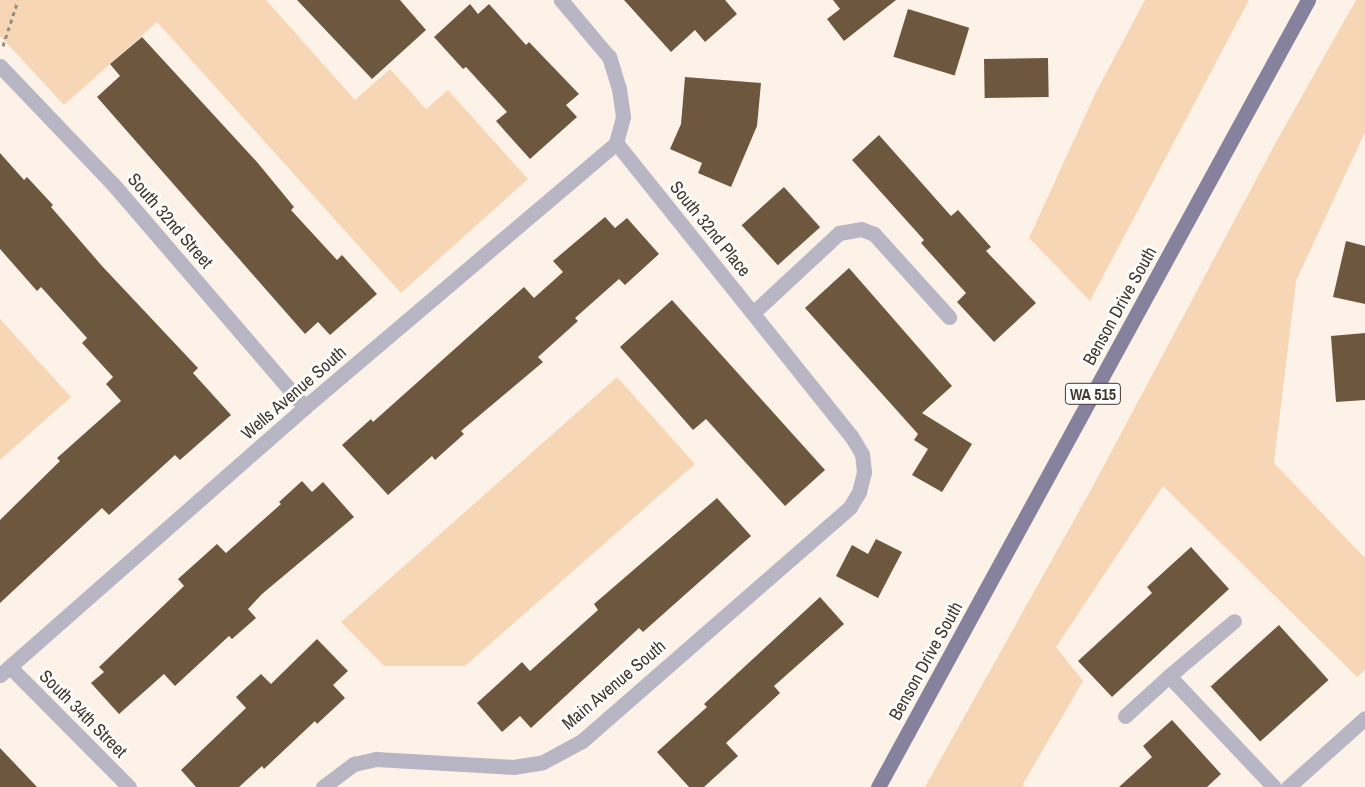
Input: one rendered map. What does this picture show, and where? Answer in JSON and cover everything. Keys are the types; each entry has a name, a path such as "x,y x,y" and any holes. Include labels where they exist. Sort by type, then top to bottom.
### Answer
{"main road":[{"name":"Benson Drive South","path":"878,787 1308,0"}],"street":[{"path":"561,0 609,57 619,89 623,117 616,143"},
{"name":"South 32nd Street","path":"0,66 112,183 305,406"},
{"name":"South 32nd Place","path":"616,143 851,436 862,454 864,472"},
{"name":"Wells Avenue South","path":"5,671 305,406 616,143"},
{"path":"753,313 840,233 861,229 874,234 949,317"},
{"name":"Main Avenue South","path":"323,787 354,764 376,759 513,767 543,762 582,741 850,507 860,492 864,472"},
{"path":"1125,716 1234,621"},
{"name":"South 34th Street","path":"5,671 130,787"},
{"path":"1169,676 1274,787"},
{"path":"1288,787 1365,718"}],"path":[{"path":"0,54 18,0"}],"shaded area":[{"path":"0,0 266,0 355,100 390,69 426,109 448,90 528,179 401,293 157,22 64,105 0,36"},
{"path":"1145,0 1249,0 1090,301 1029,238 1096,92"},
{"path":"1356,0 1365,0 1365,132 1296,281 1274,463 1365,558 1365,670 1357,677 1163,486 1056,647 1083,681 1023,784 1025,787 925,787 1092,488 1275,144"},
{"path":"0,319 71,397 0,460"},
{"path":"617,377 695,464 465,666 384,666 341,622"}],"building":[{"path":"297,0 400,0 426,30 372,79"},
{"path":"624,0 725,0 737,14 705,42 695,30 671,52"},
{"path":"833,0 896,0 844,41 827,19 840,9"},
{"path":"470,4 478,14 489,4 526,45 529,42 579,94 566,105 577,117 530,159 496,121 507,112 466,67 463,69 434,37"},
{"path":"908,9 969,28 955,76 893,57"},
{"path":"142,37 257,162 294,207 291,210 337,260 342,255 377,294 330,335 318,322 305,334 97,97 120,76 110,64"},
{"path":"1048,58 1049,97 985,98 984,59"},
{"path":"685,77 761,83 757,126 731,187 698,173 702,163 670,149 681,124"},
{"path":"879,135 951,216 958,210 991,247 986,251 1036,303 994,342 957,302 966,293 921,243 924,240 852,160"},
{"path":"0,153 24,180 27,177 53,205 51,207 102,266 198,368 193,373 231,415 180,460 175,455 109,515 102,508 0,603 0,520 60,461 57,458 121,401 106,384 113,377 82,343 87,338 41,287 37,291 0,249"},
{"path":"784,187 820,227 778,265 742,225"},
{"path":"605,217 615,228 627,218 659,254 625,285 619,279 575,318 578,321 538,357 543,362 461,431 464,434 435,460 432,456 388,495 342,445 371,419 373,422 524,287 534,298 563,272 553,261"},
{"path":"1346,241 1365,246 1365,304 1333,297"},
{"path":"849,268 952,386 922,413 972,444 942,492 912,475 928,449 914,440 918,434 805,308"},
{"path":"672,300 825,470 785,506 706,419 693,430 620,347"},
{"path":"1365,333 1365,400 1336,402 1331,336"},
{"path":"302,481 312,492 323,482 354,517 262,594 248,609 256,618 232,639 229,636 175,686 164,674 119,714 91,683 104,672 99,667 184,586 178,579 217,544 226,553 281,504 279,502"},
{"path":"717,498 751,536 643,632 639,628 531,728 520,716 502,732 477,703 522,662 530,671 598,610 594,604"},
{"path":"876,539 902,552 878,598 836,576 852,545 868,554"},
{"path":"1191,547 1229,589 1112,697 1078,661 1152,593 1147,587"},
{"path":"820,597 844,624 774,686 780,693 726,743 738,756 704,787 689,787 657,752 707,707 704,704"},
{"path":"1279,625 1329,680 1260,742 1211,687"},
{"path":"317,639 348,671 333,685 345,698 317,724 315,721 264,769 262,766 239,787 196,787 181,770 246,708 236,697 261,674 271,684"},
{"path":"1172,720 1221,774 1207,787 1119,787 1152,757 1143,746"},
{"path":"0,748 37,787 0,787"}]}
